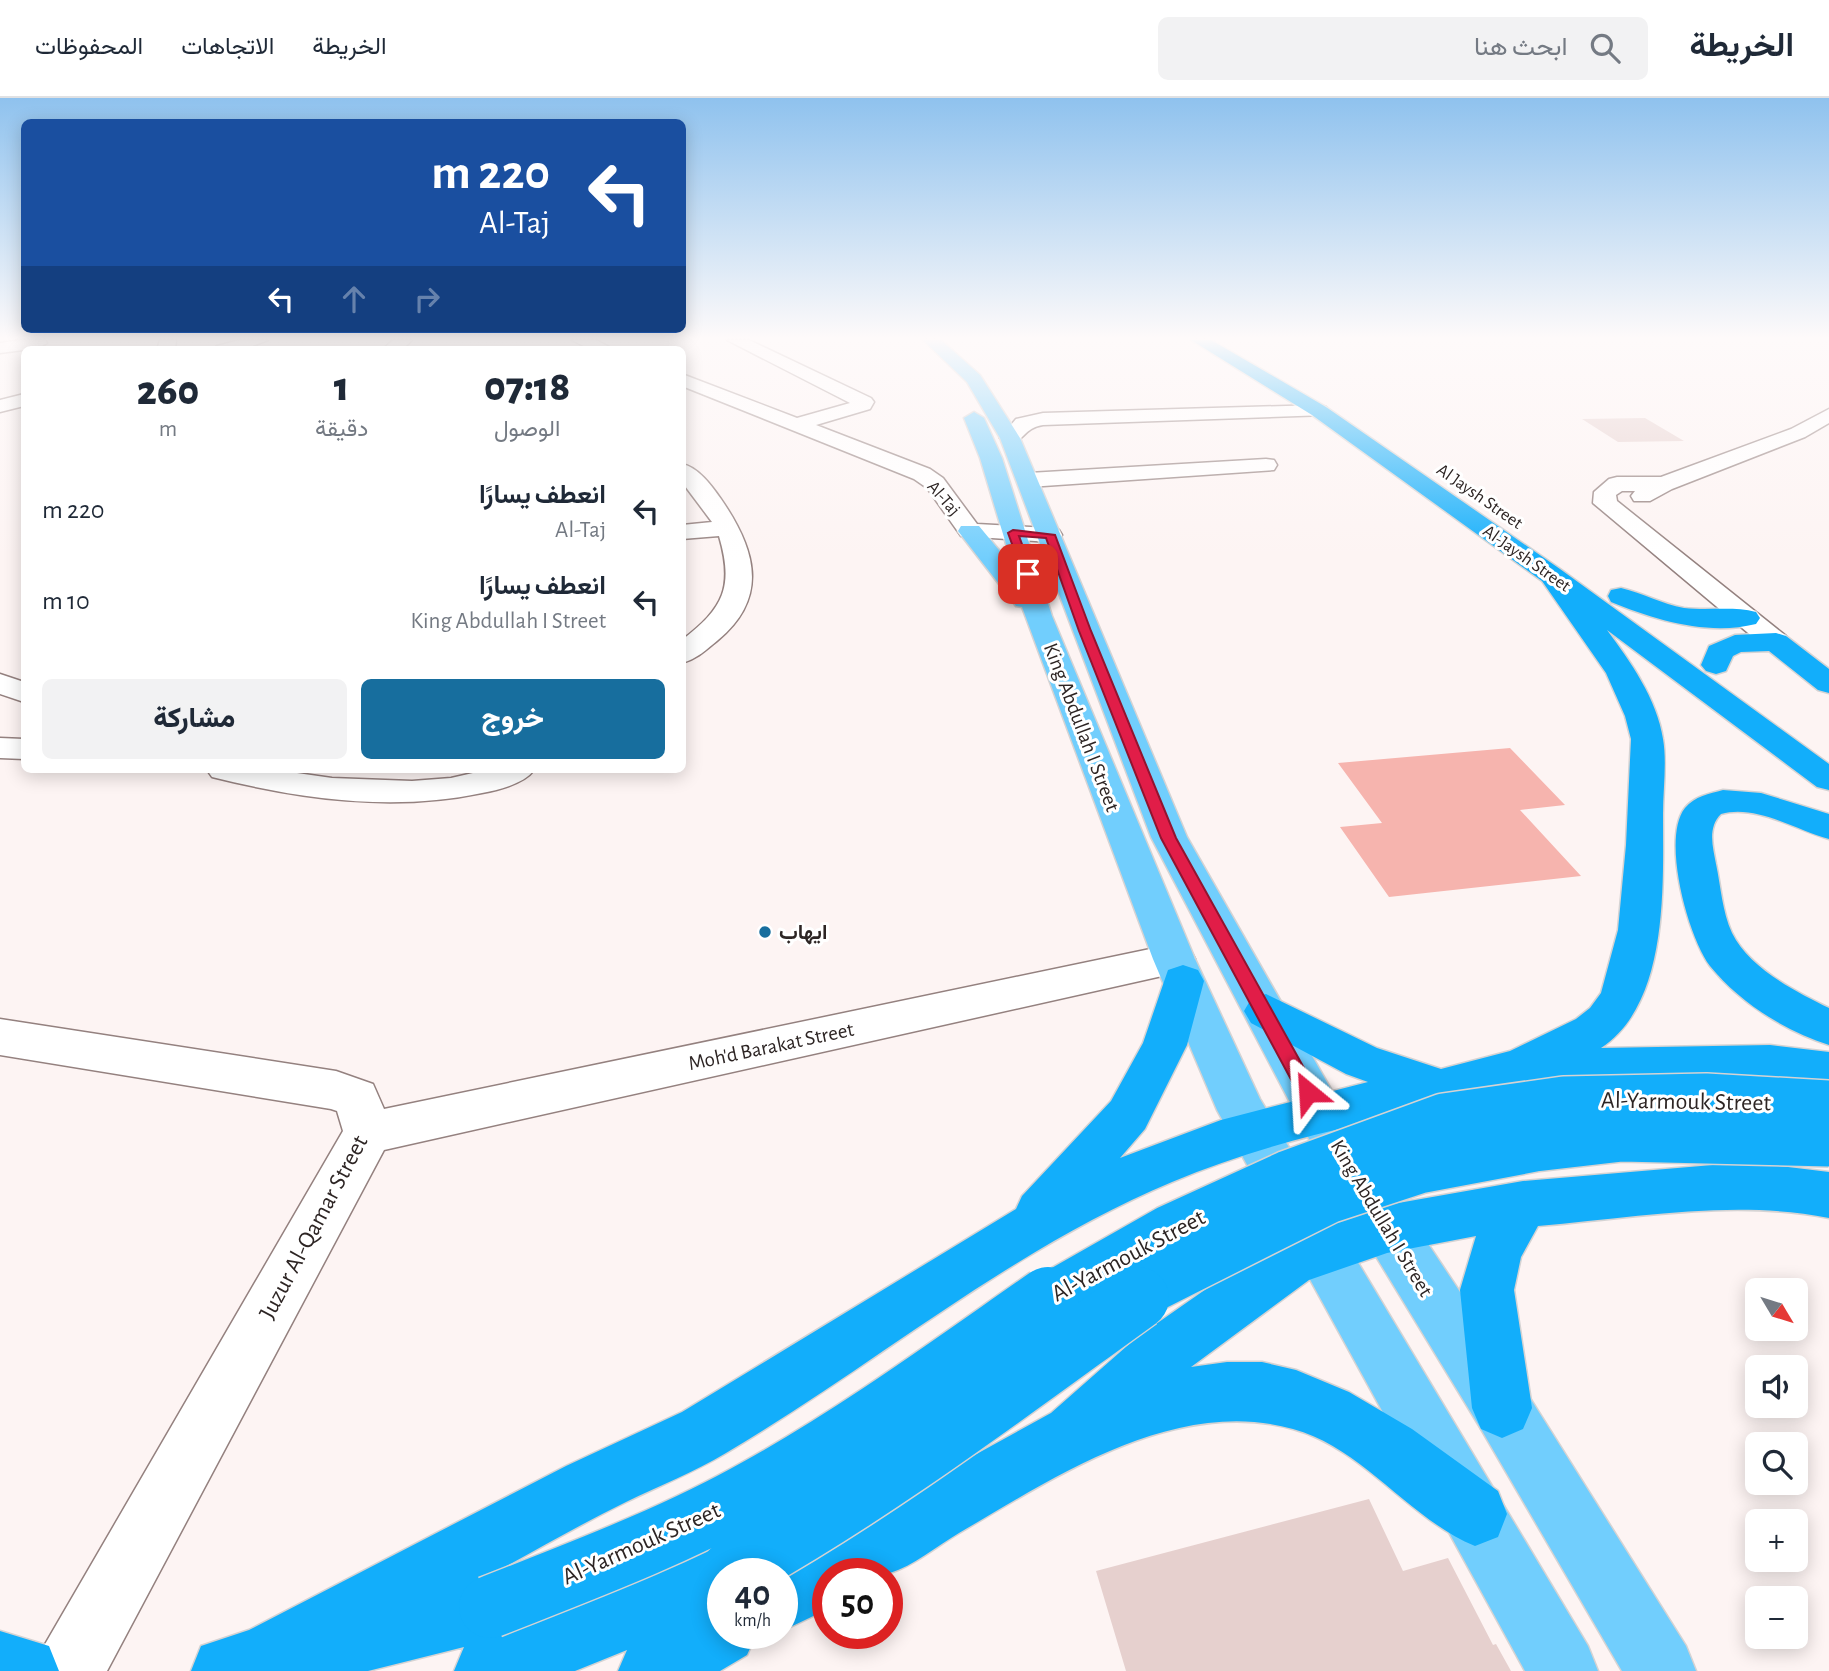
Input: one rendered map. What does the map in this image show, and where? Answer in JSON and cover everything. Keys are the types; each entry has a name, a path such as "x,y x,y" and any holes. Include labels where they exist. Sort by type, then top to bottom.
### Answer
{"highway":[{"name":"Al-Jaysh Street","path":"1322,413 1551,575 1829,780"},
{"path":"1356,413 1380,428"},
{"path":"240,1669 592,1486 700,1434 1021,1234 1152,1167 1190,1151 1318,1112 1435,1086 1462,1084 1512,1068 1580,1041 1610,1016 1628,985 1639,935 1647,739 1642,714 1607,652 1551,575"},
{"path":"1746,618 1701,620 1679,617 1611,589 1829,747"},
{"path":"1716,665 1718,652 1728,645 1776,642 1829,684"},
{"path":"1829,827 1779,809 1736,802 1718,803 1706,808 1698,816 1694,833 1706,914 1723,952 1742,974 1771,996 1829,1028"},
{"path":"1021,1234 1128,1115 1165,1045 1178,970"},
{"path":"1266,1011 1362,1061 1435,1086"},
{"path":"1512,1068 1770,1064 1829,1071"},
{"name":"Al-Yarmouk Street","path":"493,1648 669,1535 759,1489 930,1380 1058,1291 1168,1230 1288,1175 1444,1118 1564,1101 1706,1098 1829,1105"},
{"name":"Al-Yarmouk Street","path":"757,1558 804,1532 961,1425 1153,1287 1328,1199 1419,1169 1572,1143 1622,1138 1829,1142"},
{"path":"1190,1151 1234,1170 1262,1194 1272,1213 1276,1234 1260,1281"},
{"path":"1072,1434 1156,1358 1260,1281 1291,1261 1321,1250 1387,1230 1523,1204 1748,1185 1793,1188 1829,1195"},
{"path":"1502,1408 1487,1290 1496,1251 1523,1204"},
{"path":"798,1589 1072,1434 1186,1399 1228,1391 1267,1392 1314,1407 1359,1431 1475,1514"},
{"path":"240,1669 493,1648 707,1582"},
{"path":"653,1671 707,1640"},
{"path":"0,1666 24,1671"}],"main road":[{"name":"King Abdullah I Street","path":"972,413 990,458 1028,574 1038,616 1178,970 1252,1131 1563,1671"},
{"name":"King Abdullah I Street","path":"995,413 1010,438 1029,480 1085,631 1169,838 1266,1011 1318,1112 1387,1230 1502,1408 1661,1671"},
{"path":"970,531 1038,616"}],"street":[{"name":"Al-Taj","path":"770,413 922,474 934,483 970,531 1050,535"},
{"path":"797,424 834,413"},
{"path":"1010,438 1014,428 1043,419 1236,413"},
{"path":"1636,531 1635,504 1650,490 1781,441 1829,415"},
{"path":"1029,480 1266,465"},
{"path":"1664,484 1616,484 1605,492 1605,503 1636,531 1776,642"},
{"path":"686,651 726,616 738,593 738,561 729,528 693,491"},
{"path":"686,532 729,528"},
{"path":"0,683 21,692"},
{"path":"0,748 21,749"},
{"path":"238,773 309,788 393,792 461,786 506,773"},
{"name":"Moh'd Barakat Street","path":"368,1133 1178,970"},
{"name":"Juzur Al-Qamar Street","path":"0,1037 336,1090 356,1098 368,1133 69,1671"}],"shaded area":[{"path":"1510,748 1565,805 1520,810 1581,876 1389,897 1340,827 1382,823 1338,763"}],"building":[{"path":"1645,418 1684,441 1618,442 1582,419"},
{"path":"1369,1499 1403,1571 1448,1558 1493,1645 1496,1644 1511,1671 1126,1671 1096,1571"}],"place":[{"name":"ايهاب","path":"765,932"}],"route":[{"path":"1028,574 1013,533 1050,535 1085,631 1169,838 1308,1092"}]}
